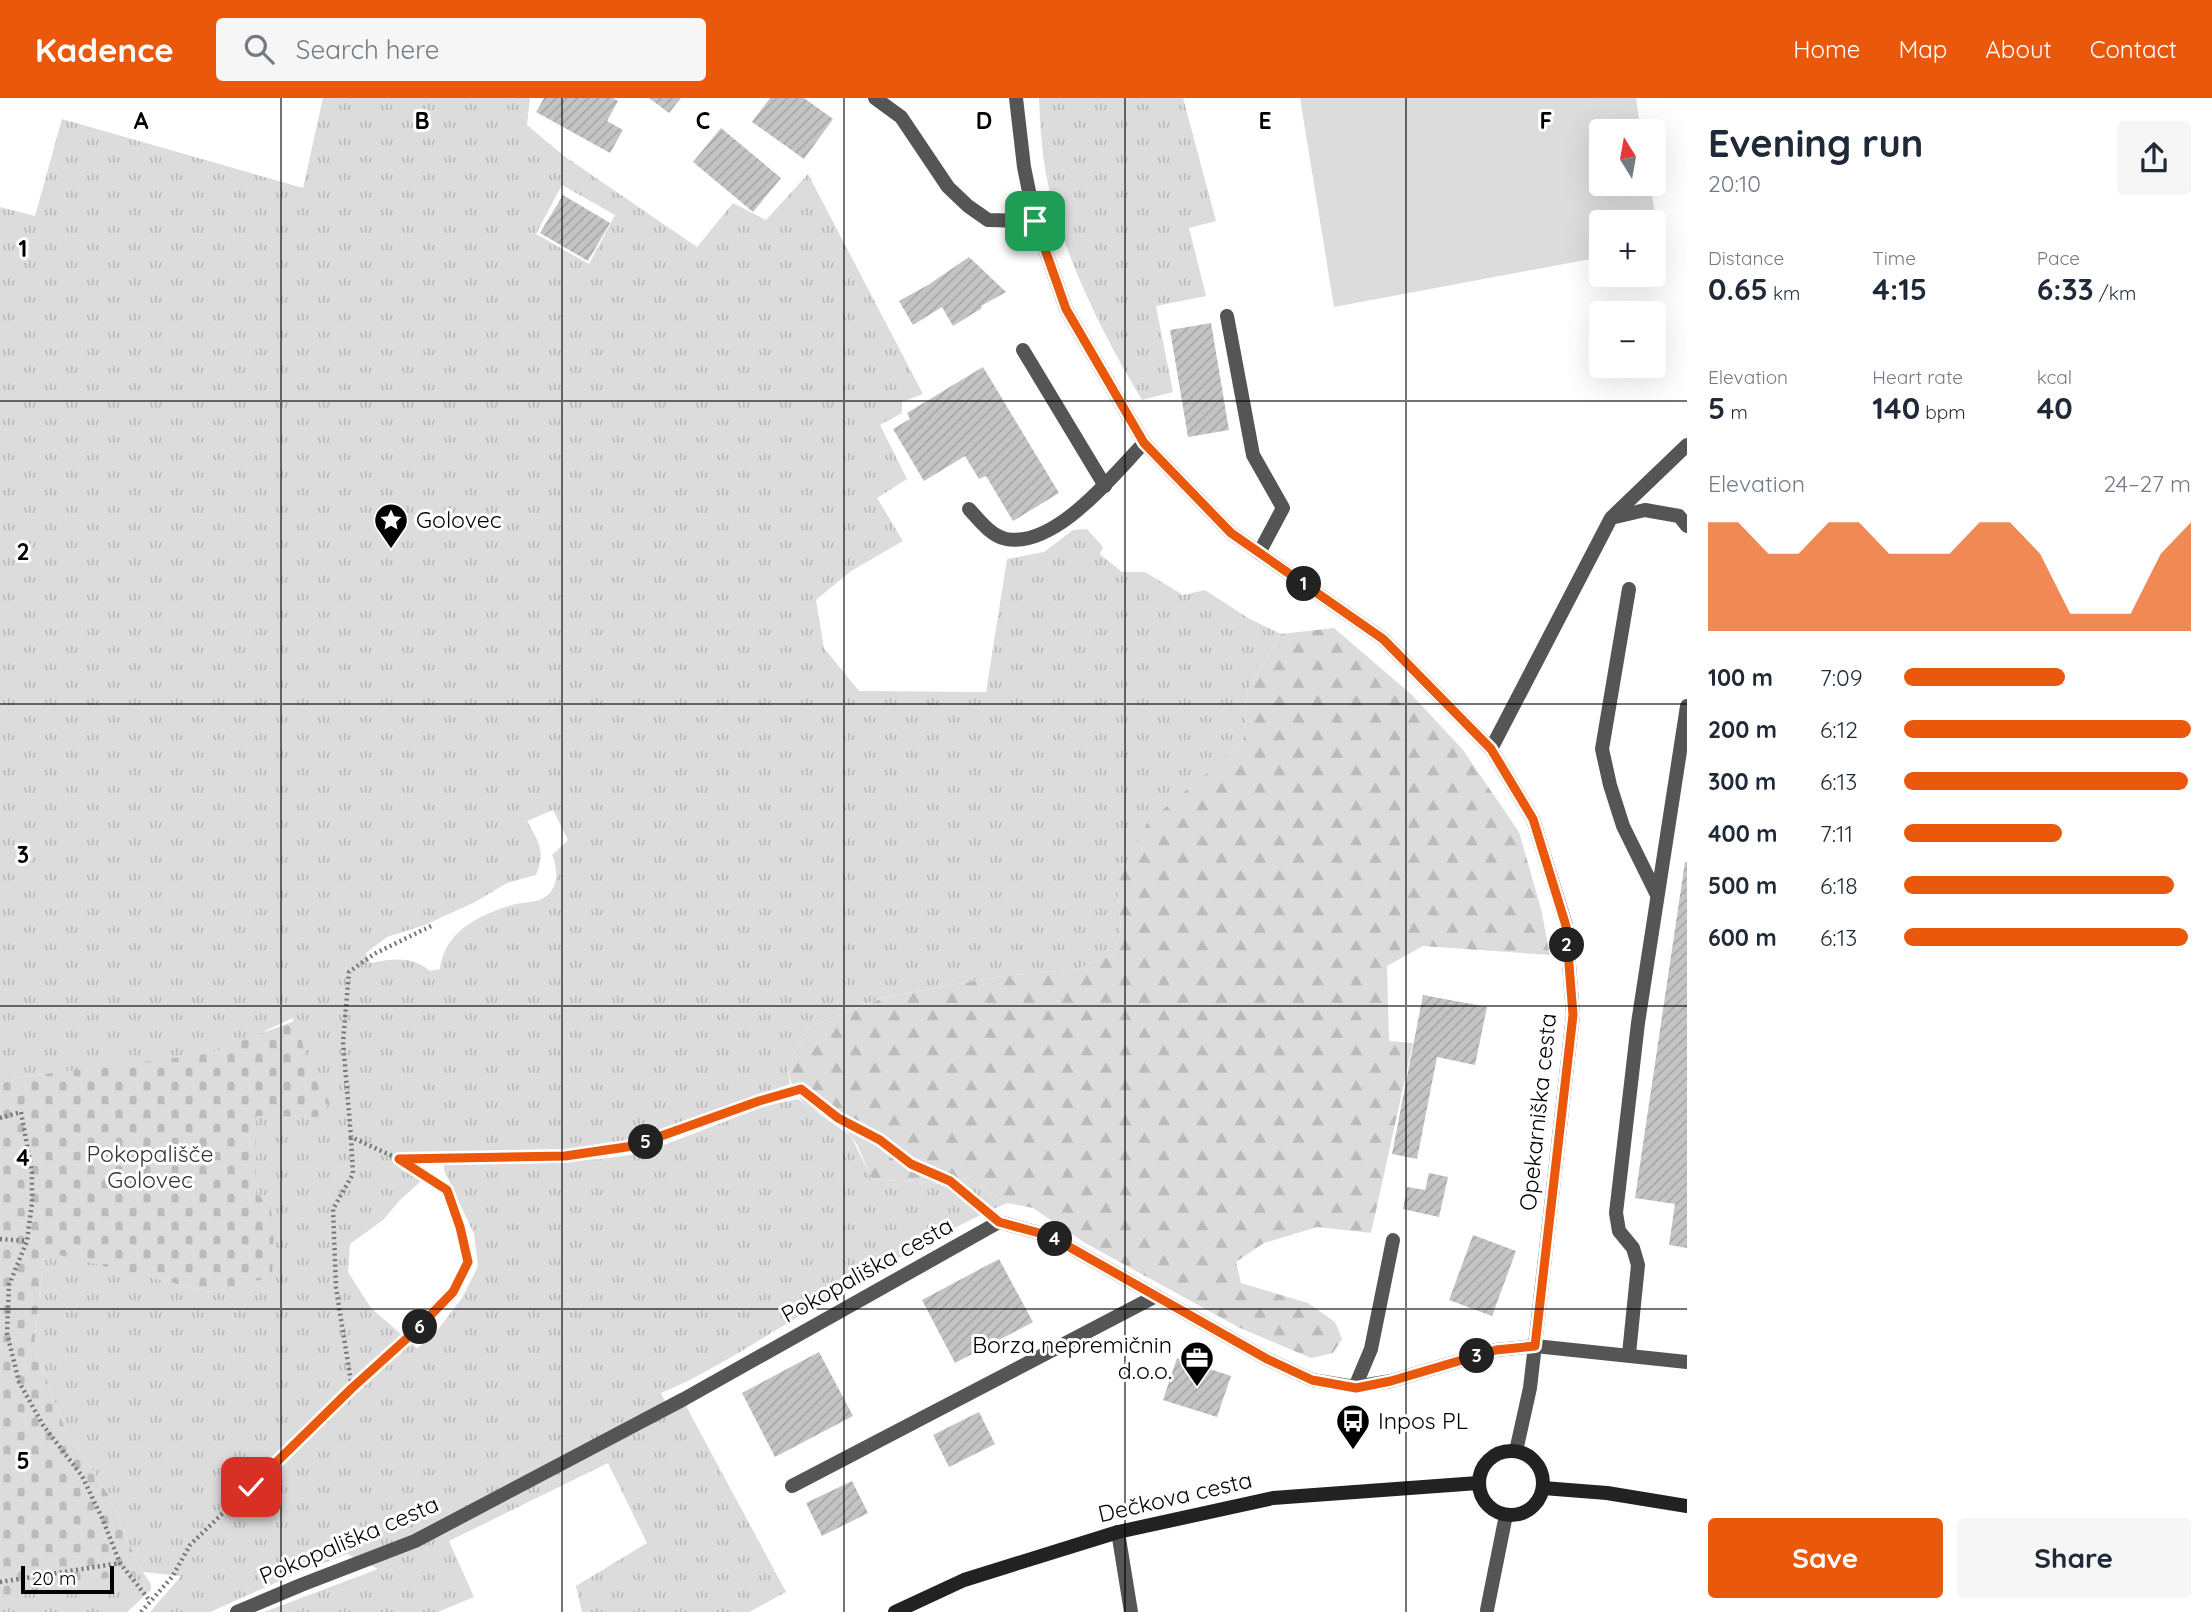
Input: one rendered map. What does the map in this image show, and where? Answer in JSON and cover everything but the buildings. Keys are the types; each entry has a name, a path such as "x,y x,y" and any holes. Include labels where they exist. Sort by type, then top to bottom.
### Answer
{"street":[{"path":"875,98 901,117 948,187 978,213 988,220 1035,221"},
{"name":"Opekarniška cesta","path":"1016,98 1024,167 1035,221 1066,309 1144,443 1231,533 1383,639 1491,749 1533,819 1566,926 1573,1015 1530,1388 1516,1451"},
{"path":"1227,316 1253,455 1283,508 1259,553"},
{"path":"1023,350 1105,486"},
{"path":"969,509 986,529 1006,539 1037,536 1068,519 1105,486 1144,443"},
{"path":"1491,749 1611,517 1687,445"},
{"path":"1611,517 1645,510 1679,516 1687,526"},
{"path":"1629,589 1602,749 1609,785 1623,826 1657,895"},
{"path":"1629,1354 1638,1265 1633,1248 1619,1231 1616,1213 1638,1023 1687,706"},
{"path":"999,1222 1050,1236 1267,1359 1312,1380 1356,1388 1391,1381 1496,1350 1535,1346 1687,1362"},
{"name":"Pokopališka cesta","path":"237,1612 415,1542 684,1399 999,1222"},
{"path":"1356,1388 1371,1349 1393,1240"},
{"path":"792,1486 1156,1296"},
{"path":"1516,1451 1534,1460 1540,1468 1543,1488 1534,1506 1516,1515 1506,1515 1494,1511 1486,1504 1478,1483 1486,1462 1494,1454 1516,1451"},
{"name":"Dečkova cesta","path":"895,1612 964,1580 1118,1532 1273,1498 1478,1483"},
{"path":"1543,1488 1607,1493 1687,1506"},
{"path":"1487,1610 1506,1515"},
{"path":"1118,1532 1131,1612"}],"path":[{"path":"352,1388 336,1288 333,1209 354,1174 343,1042 349,972 374,954 431,926"},
{"path":"399,1159 565,1156 633,1146 759,1101 801,1089 838,1118 880,1140 911,1164 950,1181 999,1222"},
{"path":"0,1118 22,1112 32,1173 32,1203 27,1241 9,1285 7,1333 19,1382 43,1425 82,1476 120,1563 150,1601"},
{"path":"141,1612 172,1577 190,1545 352,1388 415,1331 453,1292 468,1262 460,1227 447,1190 399,1159 351,1138"},
{"path":"0,1239 27,1241"},
{"path":"0,1582 120,1563"}],"green space":[{"path":"323,98 530,98 527,125 564,156 697,247 733,203 766,220 808,174 923,394 902,402 902,413 880,425 907,479 877,498 903,541 851,571 816,600 824,648 859,691 986,692 1007,559 1044,552 1073,530 1087,529 1103,547 1100,554 1122,572 1145,572 1183,595 1205,590 1248,618 1281,634 1248,690 1243,743 1210,772 1117,883 1121,931 1114,954 1078,969 994,977 882,998 809,1027 787,1065 790,1084 630,1144 451,1157 418,1153 422,1166 420,1182 383,1220 350,1244 348,1272 371,1308 417,1348 432,1337 462,1298 478,1266 474,1234 444,1170 444,1163 521,1164 601,1159 643,1153 765,1106 798,1099 851,1136 872,1179 944,1184 967,1178 1007,1203 919,1247 721,1363 661,1393 670,1412 686,1406 786,1592 749,1612 582,1612 576,1586 647,1543 608,1463 449,1541 474,1597 438,1612 264,1612 378,1569 347,1554 210,1612 150,1612 181,1576 143,1572 151,1584 151,1590 127,1612 0,1612 0,1572 141,1572 109,1496 64,1426 34,1347 43,1260 59,1254 210,1292 270,1205 256,1193 256,1115 289,1065 293,1018 267,1030 239,1053 27,1076 0,1084 0,207 35,216 62,119 303,188","holes":["562,185 615,215 589,264 536,234","553,810 568,840 552,855 556,881 546,897 500,909 465,927 448,945 440,969 430,971 409,960 370,963 366,953 387,937 425,925 475,902 507,883 536,875 541,853 527,821"]},
{"path":"1039,98 1183,98 1216,221 1189,228 1206,296 1156,306 1173,392 1142,400 1082,286 1069,255 1050,192 1043,154"},
{"path":"1300,98 1636,98 1639,119 1589,119 1589,196 1652,196 1655,210 1589,210 1589,259 1334,307"},
{"path":"1334,628 1412,695 1463,750 1519,832 1541,909 1550,955 1423,946 1387,966 1389,1041 1413,1043 1371,1233 1317,1227 1264,1243 1236,1262 1241,1283 1308,1303 1335,1322 1342,1339 1333,1353 1311,1358 1240,1328 1085,1243 1033,1208 1007,1203 967,1178 944,1184 872,1179 854,1139 839,1125 803,1102 796,1093 787,1065 809,1027 883,998 994,977 1078,969 1114,954 1121,931 1117,883 1147,823 1243,743 1248,690 1281,634"},
{"name":"Pokopališče Golovec","path":"297,1020 309,1071 329,1101 323,1117 256,1116 256,1193 270,1205 274,1228 272,1277 210,1292 59,1255 43,1260 34,1347 64,1426 109,1496 141,1572 0,1597 0,1084 27,1076 207,1054"}],"place":[{"name":"Golovec","path":"391,550"},
{"name":"Borza nepremičnin d.o.o.","path":"1197,1388"},
{"name":"Inpos PL","path":"1353,1451"}],"route":[{"path":"251,1487 453,1292 468,1262 460,1227 447,1190 399,1159 565,1156 633,1146 759,1101 801,1089 838,1118 880,1140 911,1164 950,1181 999,1222 1050,1236 1267,1359 1312,1380 1356,1388 1391,1381 1496,1350 1535,1346 1573,1015 1566,926 1533,819 1491,749 1383,639 1231,533 1144,443 1066,309 1035,221"}]}
